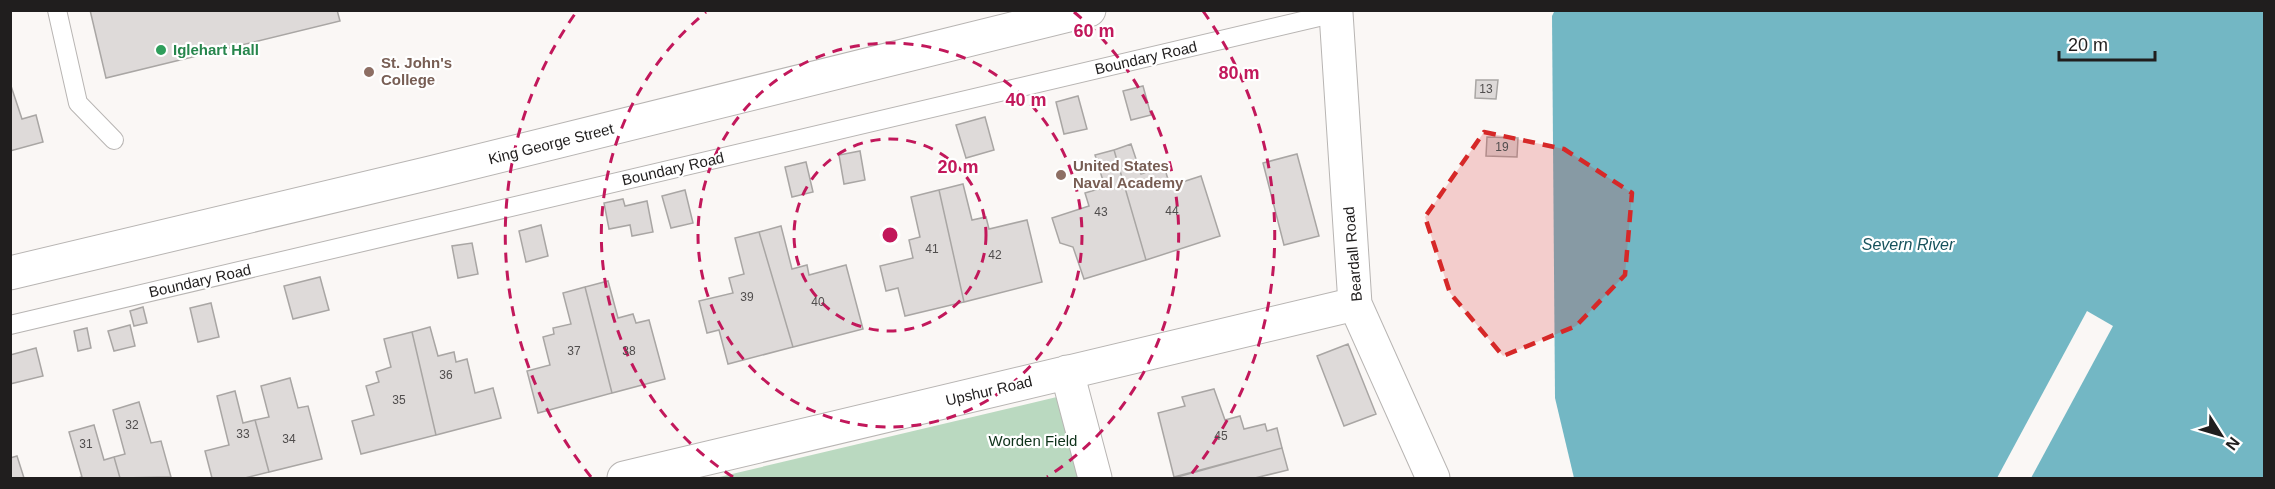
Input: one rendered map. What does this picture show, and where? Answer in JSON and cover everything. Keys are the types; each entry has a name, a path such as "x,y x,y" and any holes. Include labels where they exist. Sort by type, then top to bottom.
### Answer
{"street":[{"name":"King George Street","path":"10,273 430,173 1089,10"},
{"name":"Beardall Road","path":"1336,14 1355,304 1433,478"},
{"name":"Upshur Road","path":"624,478 1355,304"},
{"path":"1067,372 1095,478"}],"lane":[{"path":"57,10 78,103 114,140"},
{"name":"Boundary Road","path":"10,325 1336,14"}],"highlighted area":[{"path":"1484,132 1564,149 1632,193 1625,275 1576,326 1503,356 1450,293 1425,217"}],"green space":[{"name":"Worden Field","path":"1061,396 1081,478 715,478"}],"water":[{"name":"Severn River","path":"1555,10 2264,11 2264,478 1574,478 1555,398 1552,16"}],"pier":[{"path":"2087,311 2113,326 2031,478 1997,478"}],"building":[{"name":"Iglehart Hall","path":"90,10 337,10 340,21 106,78"},
{"path":"1476,80 1498,80 1496,99 1475,98"},
{"path":"10,83 22,119 36,115 43,142 10,151"},
{"path":"1143,86 1151,115 1131,120 1123,91"},
{"path":"1078,96 1087,129 1064,134 1056,102"},
{"path":"985,117 994,150 966,158 956,125"},
{"path":"1487,137 1518,138 1517,157 1486,156"},
{"path":"1131,144 1141,174 1164,166 1170,186 1201,176 1220,236 1146,260 1114,150"},
{"path":"1114,150 1146,260 1084,279 1073,247 1060,243 1052,218 1089,206 1085,193 1105,187 1095,155"},
{"path":"860,151 865,180 844,184 839,155"},
{"path":"1297,154 1319,236 1284,245 1263,163"},
{"path":"806,162 813,192 792,197 785,167"},
{"path":"963,184 972,220 986,217 989,229 1027,220 1042,282 964,302 939,190"},
{"path":"685,190 693,223 671,228 662,196"},
{"path":"939,190 964,302 905,316 898,288 886,291 880,266 913,258 909,240 920,237 911,197"},
{"path":"623,199 625,206 647,201 653,232 632,236 630,225 609,229 604,203"},
{"path":"541,225 548,256 526,262 519,231"},
{"path":"781,226 792,269 807,265 809,275 846,265 863,329 793,347 759,232"},
{"path":"759,232 793,347 728,364 719,330 707,333 699,301 733,293 729,278 744,274 735,238"},
{"path":"472,243 478,274 458,278 452,246"},
{"path":"320,277 329,310 293,319 284,286"},
{"path":"608,281 618,318 633,314 636,323 649,320 665,379 612,393 585,287"},
{"path":"585,287 612,393 538,413 527,371 550,365 543,337 554,334 553,328 571,324 563,293"},
{"path":"211,303 219,337 198,342 190,308"},
{"path":"143,307 147,323 134,326 130,311"},
{"path":"130,325 135,346 114,351 108,331"},
{"path":"430,327 438,356 454,352 456,362 467,359 475,393 493,388 501,418 436,435 412,332"},
{"path":"87,328 91,348 78,351 74,331"},
{"path":"412,332 436,435 361,454 352,421 374,415 366,386 379,382 376,372 391,367 384,339"},
{"path":"1348,344 1376,414 1344,426 1317,356"},
{"path":"36,348 43,376 10,384 10,355"},
{"path":"290,378 298,408 308,406 322,459 269,472 255,420 269,417 261,386"},
{"path":"1214,389 1225,420 1240,416 1244,429 1265,424 1267,431 1277,428 1282,448 1174,477 1158,413 1185,406 1182,397"},
{"path":"235,391 243,423 255,420 269,472 245,478 212,478 205,451 229,445 217,396"},
{"path":"139,402 151,443 161,441 171,477 120,478 114,457 125,454 113,410"},
{"path":"94,425 104,460 114,457 120,478 78,478 82,477 69,432"},
{"path":"1282,448 1288,470 1255,478 1174,478"},
{"path":"17,456 24,478 10,478 10,458"}],"place":[{"name":"Iglehart Hall","path":"161,50"},
{"name":"St. John's College","path":"369,72"},
{"name":"United States Naval Academy","path":"1061,175"}]}
